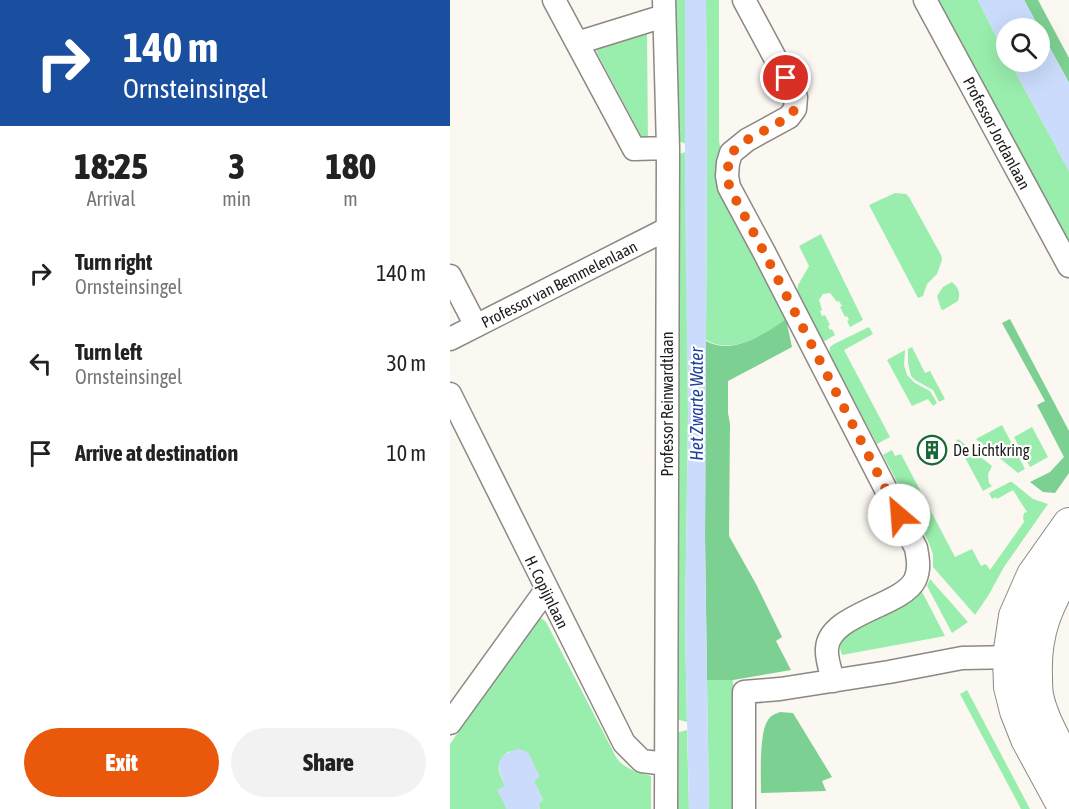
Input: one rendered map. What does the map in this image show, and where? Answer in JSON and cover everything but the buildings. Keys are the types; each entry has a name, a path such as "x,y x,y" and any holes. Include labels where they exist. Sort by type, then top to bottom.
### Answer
{"main road":[{"path":"1064,787 1047,723 1022,657 1015,616 1033,575 1069,524"},
{"path":"1022,657 1040,630 1051,598 1069,567"}],"street":[{"path":"554,0 634,149 668,148"},
{"path":"744,0 796,97 796,103 789,117 747,140 731,153 728,163 729,187 916,548 919,565 915,581 903,592 839,626 830,637 826,648 833,681"},
{"name":"Professor Jordanlaan","path":"925,0 1069,266"},
{"path":"577,43 664,8"},
{"name":"Professor Reinwardtlaan","path":"664,8 668,148 666,809"},
{"name":"Professor van Bemmelenlaan","path":"450,339 667,229"},
{"path":"450,276 476,326"},
{"name":"H. Copijnlaan","path":"450,394 624,743 642,761 666,764"},
{"path":"450,723 546,590"},
{"path":"744,809 744,693 833,681 962,658 1022,657"}],"green space":[{"path":"674,0 685,0 686,144 678,141"},
{"path":"706,0 719,0 719,141 721,151 786,319 748,341 727,346 706,340"},
{"path":"937,0 978,0 996,36 996,72 1015,72 1069,171 1069,249"},
{"path":"1024,0 1038,0 1048,18 1034,18"},
{"path":"1050,22 1069,58 1069,83 1050,48"},
{"path":"642,32 647,33 648,143 645,143 596,51 601,46"},
{"path":"686,152 688,414 685,627 687,722 676,719 676,155"},
{"path":"895,193 906,194 909,197 941,255 942,260 937,274 927,284 923,296 918,298 869,205"},
{"path":"821,234 863,320 850,327 847,321 849,320 847,316 845,317 839,301 837,302 830,293 823,294 819,300 822,310 820,311 822,316 825,315 830,330 832,329 835,335 823,342 797,292 798,285 809,266 799,246"},
{"path":"952,282 958,290 958,301 943,310 937,296 943,287"},
{"path":"786,319 792,347 728,381 729,536 782,637 776,641 791,670 733,680 707,680 706,341 716,345 737,345 758,337"},
{"path":"1010,319 1069,431 1069,473 1055,493 1043,492 1030,482 1050,472 1064,457 1037,405 1045,401 1002,323"},
{"path":"869,327 873,334 844,350 890,437 877,444 829,353 830,347 834,344"},
{"path":"912,347 925,373 930,371 945,399 939,402 933,390 911,376 908,349"},
{"path":"905,350 904,365 907,375 915,383 930,391 937,403 933,406 928,399 912,406 887,360"},
{"path":"1002,425 1025,469 1018,473 976,439"},
{"path":"1032,427 1048,457 1030,467 1014,437"},
{"path":"958,439 992,466 988,474 989,483 992,486 983,491 956,441"},
{"path":"892,450 895,456 901,454 955,557 972,549 981,566 986,564 990,570 1024,522 1024,513 1027,512 1013,490 997,499 996,497 992,499 989,493 1012,482 1033,499 1048,504 1004,567 975,615 933,567 933,554 928,541 883,455"},
{"path":"930,579 968,622 952,633 927,586"},
{"path":"920,588 945,636 842,655 839,645 841,636"},
{"path":"541,618 546,622 616,757 627,767 651,776 651,809 540,809 538,804 543,800 534,781 509,751 499,763 505,786 498,790 507,809 450,809 450,744 529,628"},
{"path":"707,680 733,680 733,809 709,809"},
{"path":"967,690 1030,809 1021,809 960,694"},
{"path":"780,712 793,713 832,777 822,781 826,791 761,793 763,734 769,718"},
{"path":"687,730 689,809 674,809 676,733"}],"water":[{"name":"Het Zwarte Water","path":"685,0 706,0 705,538 709,809 689,809 685,627 688,414"},
{"path":"978,0 1024,0 1034,18 996,18 996,36"},
{"path":"1050,48 1069,83 1069,171 1015,72 1050,72"},
{"path":"519,749 528,752 540,777 534,781 543,800 538,804 540,809 507,809 497,790 505,786 499,767 502,758 505,754"}],"place":[{"name":"De Lichtkring","path":"932,450"}],"route":[{"path":"786,78 796,97 795,109 789,117 747,140 731,153 728,163 729,187 899,515"}]}
